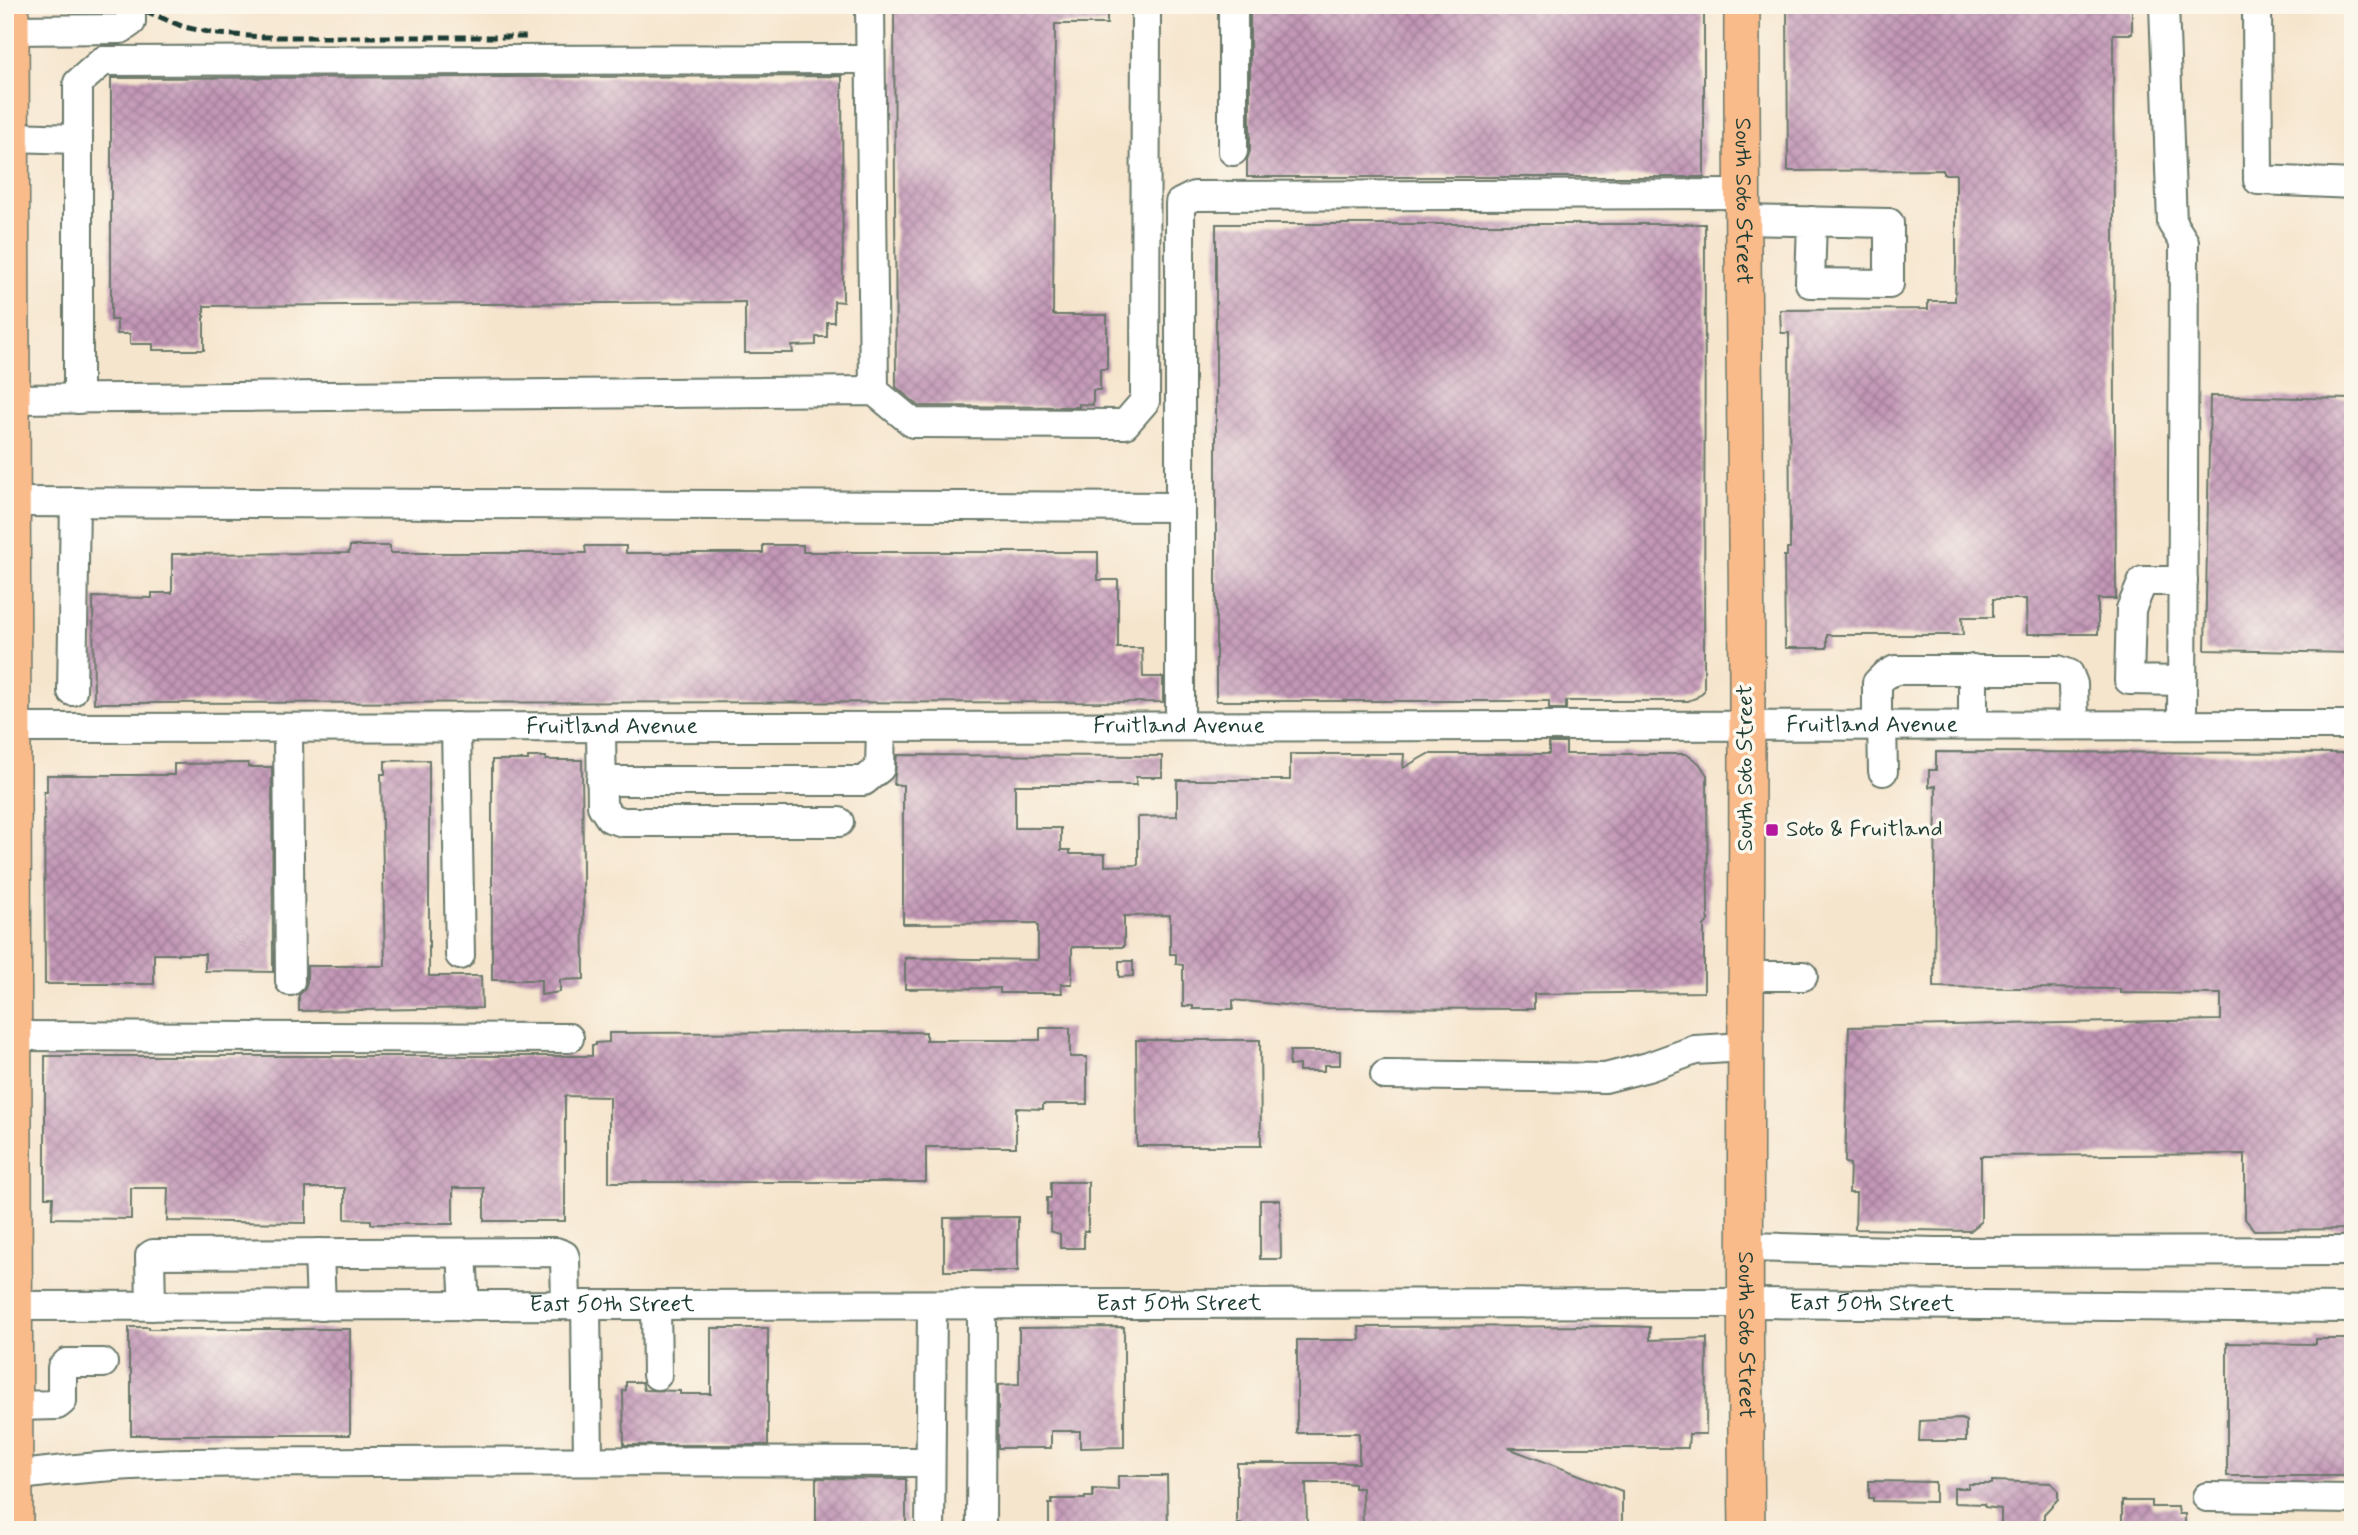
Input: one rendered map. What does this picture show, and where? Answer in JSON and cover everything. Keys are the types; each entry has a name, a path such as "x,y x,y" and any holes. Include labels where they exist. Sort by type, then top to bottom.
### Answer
{"main road":[{"name":"South Soto Street","path":"1742,5 1747,725 1747,1530"},
{"path":"11,18 9,824 14,1036 10,1306 15,1530"}],"street":[{"path":"11,18 79,17 121,29 131,22 131,5"},
{"path":"870,5 874,391"},
{"path":"12,399 874,391 913,423 1125,424 1145,401 1146,5"},
{"path":"1233,5 1233,151"},
{"path":"2164,5 2172,223 2184,242 2182,725"},
{"path":"2257,5 2258,180 2353,184"},
{"path":"78,399 78,83 103,61 870,59"},
{"path":"11,137 77,139"},
{"path":"1180,726 1180,203 1194,196 1742,207 1812,221"},
{"path":"10,524 75,502 1180,507"},
{"path":"72,691 75,502"},
{"path":"2182,681 2129,680 2131,609 2143,581 2183,581"},
{"path":"1973,669 1973,725"},
{"path":"1883,771 1877,683 1895,670 2057,670 2068,674 2073,684 2074,725"},
{"name":"Fruitland Avenue","path":"9,728 2353,725"},
{"path":"456,727 460,956"},
{"path":"601,727 602,806 610,818 623,822 839,822"},
{"path":"601,781 864,781 880,768 881,727"},
{"path":"288,728 290,981"},
{"path":"1746,976 1803,976"},
{"path":"14,1036 569,1038"},
{"path":"1385,1075 1605,1078 1648,1067 1695,1050 1745,1047"},
{"path":"1746,1247 1934,1252 2353,1251"},
{"path":"320,1253 321,1306"},
{"path":"462,1253 465,1306"},
{"path":"151,1306 150,1258 153,1254 560,1253 565,1258 576,1306 588,1460"},
{"name":"East 50th Street","path":"10,1306 1746,1303 2353,1308"},
{"path":"930,1530 932,1305"},
{"path":"981,1530 982,1305"},
{"path":"656,1306 657,1375"},
{"path":"11,1428 62,1401 62,1368 67,1363 103,1363"},
{"path":"15,1476 72,1468 146,1465 588,1460 930,1462"},
{"path":"2207,1497 2353,1499"}],"building":[{"path":"894,5 1107,5 1107,24 1055,24 1053,315 1107,315 1107,369 1100,369 1100,390 1093,390 1093,405 919,406 896,387"},
{"path":"1250,5 1704,5 1704,177 1247,177 1250,151"},
{"path":"1787,5 2132,5 2132,34 2113,34 2116,599 2098,599 2098,634 2027,634 2026,599 1993,599 1993,617 1962,617 1963,635 1827,635 1827,648 1785,648 1784,556 1787,556 1787,549 1790,549 1789,333 1781,333 1780,310 1928,309 1928,301 1955,301 1956,265 1956,174 1943,174 1943,170 1788,171"},
{"path":"842,76 843,302 834,301 834,322 827,322 827,337 816,337 816,345 792,346 793,353 745,353 745,302 204,306 204,350 153,350 153,344 130,344 130,334 117,334 117,320 111,320 111,78"},
{"path":"1216,224 1705,224 1704,691 1688,701 1566,701 1566,709 1549,709 1549,701 1216,701"},
{"path":"2210,396 2353,399 2353,653 2205,650"},
{"path":"763,545 803,545 803,552 1098,552 1098,580 1118,580 1118,648 1142,648 1143,677 1163,677 1163,702 94,703 93,597 152,598 152,593 172,593 172,554 349,553 350,546 390,546 390,553 586,553 585,546 626,546 626,553 763,553"},
{"path":"1549,743 1566,743 1566,754 1686,754 1699,763 1707,775 1708,921 1704,926 1704,992 1534,994 1534,1009 1317,1008 1233,1000 1233,1009 1193,1009 1193,1006 1183,1006 1183,965 1176,964 1176,954 1170,954 1170,915 1124,916 1124,947 1072,947 1072,984 1061,984 1062,993 1000,993 1000,988 905,989 905,958 1038,960 1038,926 1036,923 903,924 903,785 894,785 897,755 1162,756 1162,777 1136,777 1136,785 1015,785 1015,828 1061,828 1061,850 1070,850 1070,854 1105,854 1105,866 1138,865 1138,817 1177,816 1177,780 1290,780 1290,754 1404,754 1403,768 1428,754 1549,754"},
{"path":"1936,752 2353,753 2353,1229 2254,1230 2245,1219 2245,1154 1981,1156 1981,1222 1970,1231 1855,1229 1856,1193 1849,1193 1850,1164 1845,1163 1849,1027 2221,1020 2221,994 2120,993 2120,989 1934,987 1936,786 1929,787 1929,770 1936,770"},
{"path":"528,757 582,760 584,979 560,980 560,992 541,995 541,980 492,980 492,760 528,760"},
{"path":"429,760 429,976 481,976 482,1008 299,1011 299,995 307,982 307,966 385,966 381,774 385,774 385,761"},
{"path":"248,763 248,767 272,767 273,972 205,971 205,954 154,954 154,984 45,984 44,792 47,792 47,775 174,775 174,764"},
{"path":"1119,961 1133,961 1133,976 1119,977"},
{"path":"1040,1028 1070,1028 1070,1057 1087,1057 1087,1104 1043,1104 1043,1109 1016,1108 1016,1147 926,1147 926,1182 609,1182 609,1097 565,1096 565,1221 484,1221 484,1188 453,1188 453,1224 371,1224 371,1220 345,1219 345,1188 306,1188 306,1223 167,1221 168,1188 131,1188 131,1219 52,1218 53,1197 45,1197 45,1056 592,1056 592,1045 609,1042 609,1033 926,1032 926,1040 1040,1040"},
{"path":"1136,1040 1260,1040 1261,1146 1137,1146"},
{"path":"1290,1051 1340,1051 1340,1065 1324,1065 1324,1071 1299,1071 1299,1065 1289,1066"},
{"path":"1051,1182 1088,1182 1088,1231 1084,1231 1084,1248 1060,1248 1060,1234 1050,1231 1051,1214 1047,1214 1047,1198 1051,1198"},
{"path":"1260,1200 1280,1200 1281,1259 1260,1259"},
{"path":"1018,1217 1018,1271 944,1271 944,1218"},
{"path":"129,1327 350,1329 350,1435 131,1435"},
{"path":"1124,1327 1124,1447 1080,1448 1080,1431 1051,1431 1051,1448 998,1448 998,1385 1019,1384 1019,1328"},
{"path":"1359,1327 1650,1327 1650,1340 1707,1338 1706,1434 1689,1434 1688,1448 1508,1448 1622,1491 1622,1530 1363,1530 1362,1488 1354,1488 1354,1484 1345,1483 1306,1483 1307,1524 1255,1524 1255,1530 1242,1530 1241,1524 1237,1524 1237,1463 1359,1463 1359,1433 1297,1433 1297,1340 1360,1340"},
{"path":"711,1328 768,1328 768,1445 624,1445 623,1391 626,1390 626,1382 642,1382 644,1390 711,1394"},
{"path":"2316,1339 2353,1339 2353,1476 2227,1476 2227,1343 2316,1344"},
{"path":"1920,1421 1966,1421 1966,1441 1919,1441"},
{"path":"1118,1476 1167,1476 1168,1530 1049,1530 1049,1504 1052,1504 1052,1499 1085,1499 1093,1497 1093,1489 1118,1490"},
{"path":"816,1478 906,1479 906,1523 816,1523"},
{"path":"1869,1481 1935,1482 1935,1502 1873,1501 1873,1498 1869,1498"},
{"path":"1992,1481 2051,1483 2058,1490 2058,1499 2044,1514 2044,1530 2001,1530 2001,1509 1985,1507 1984,1504 1954,1503 1954,1488 1968,1488 1968,1484 1992,1484"},
{"path":"2122,1501 2152,1501 2152,1507 2178,1507 2179,1514 2185,1514 2185,1530 2122,1530"}],"railway":[{"path":"131,5 184,27 217,34 265,37 527,37"}],"place":[{"name":"Soto & Fruitland","path":"1772,830"}]}
